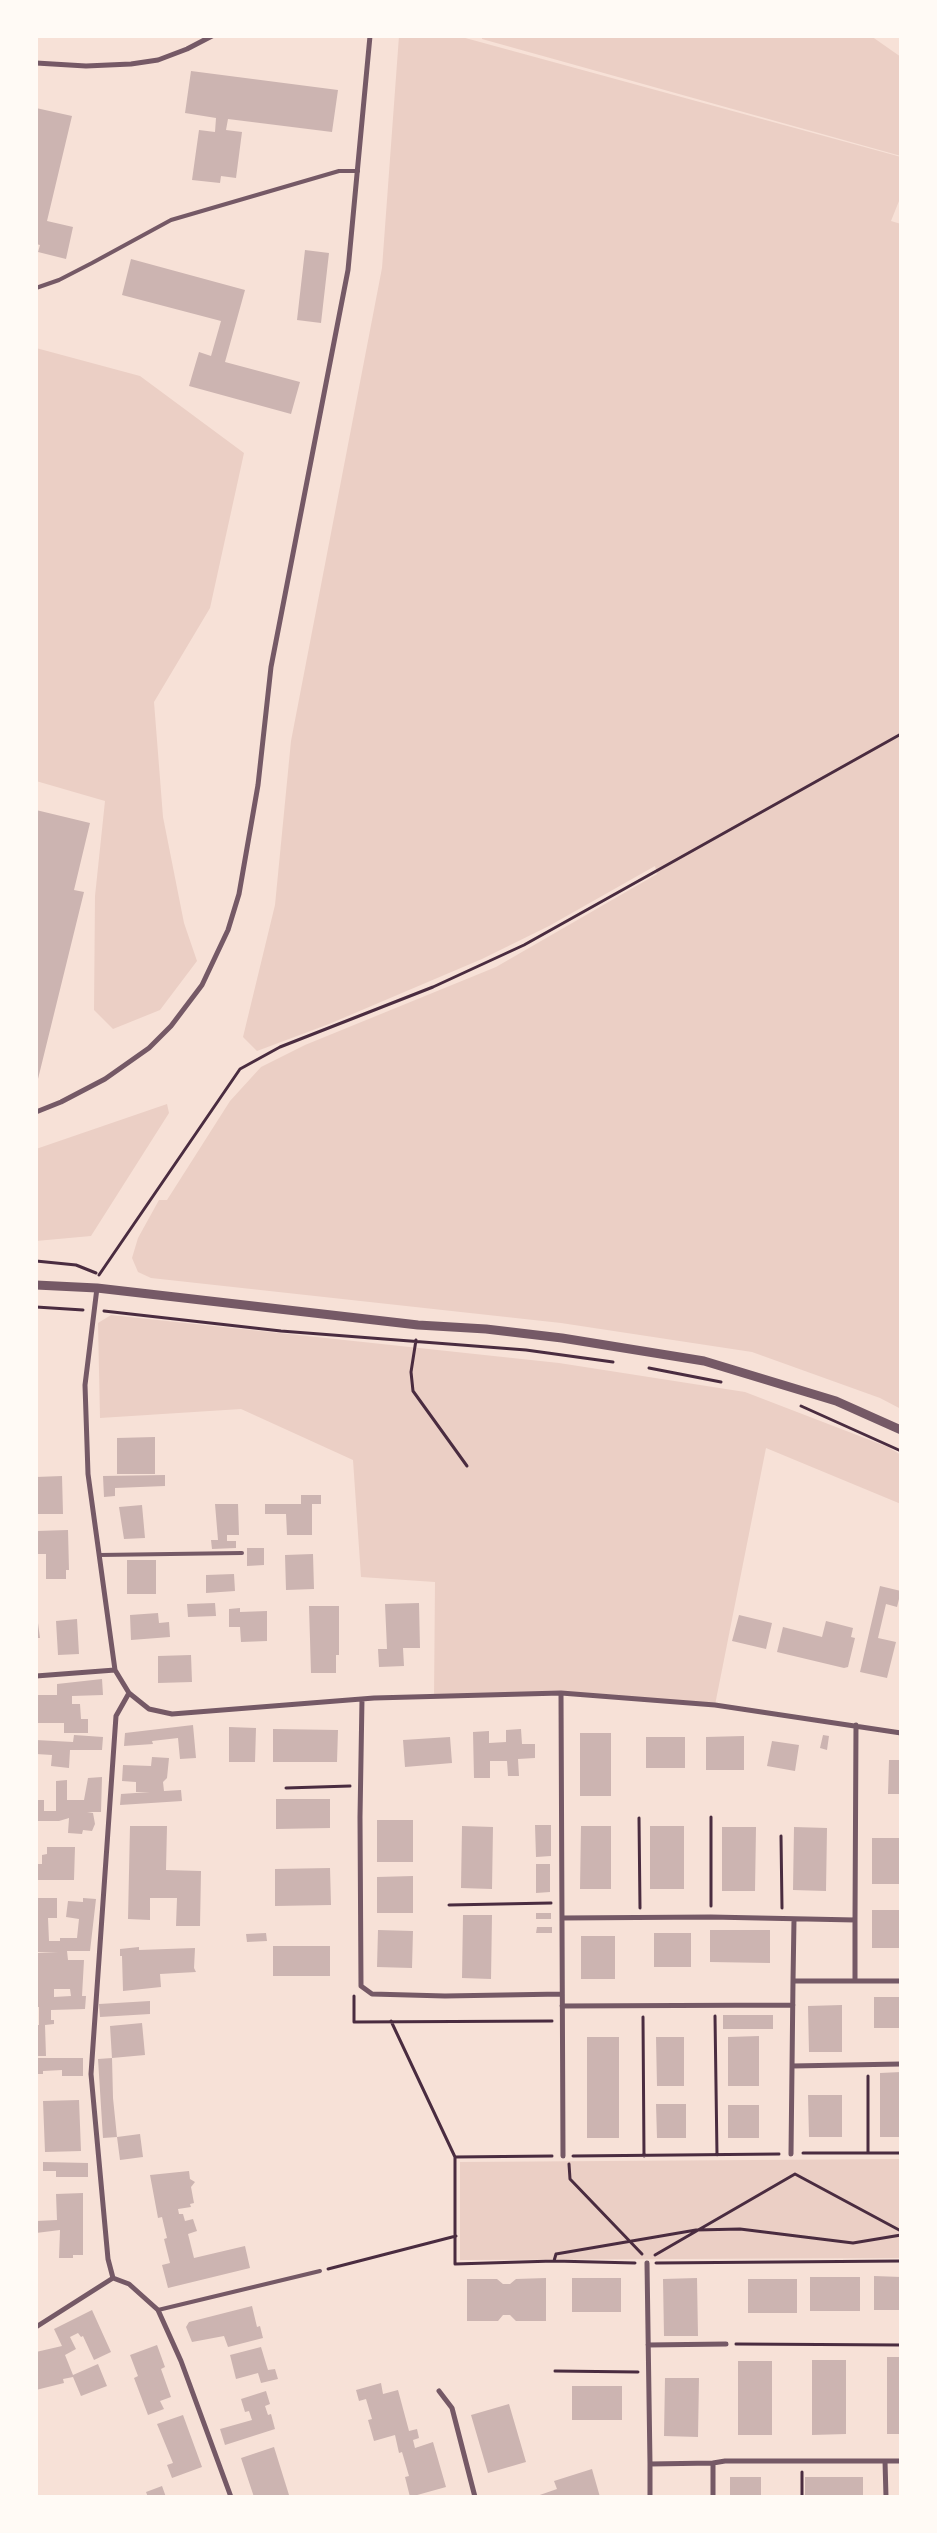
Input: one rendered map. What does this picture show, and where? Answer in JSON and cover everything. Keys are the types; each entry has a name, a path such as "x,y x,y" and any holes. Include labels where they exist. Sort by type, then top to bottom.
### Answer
{"street":[{"path":"36,63 86,66 131,64 158,60 188,49 212,36"},
{"path":"36,1112 61,1102 105,1079 149,1048 171,1026 202,985 228,930 239,894 247,852 258,785 271,667 283,600 312,446 343,304 358,171 370,36"},
{"path":"36,1285 98,1288 418,1325 486,1329 562,1338 704,1360 836,1400 901,1430"},
{"path":"98,1288 85,1394 88,1474 116,1670 129,1694 149,1709 172,1714 362,1699 561,1693 715,1705 901,1733"},
{"path":"36,1676 116,1670"},
{"path":"561,1693 562,2006 566,2156"},
{"path":"113,2278 108,2259 91,2074 116,1716 129,1694"},
{"path":"362,1699 361,1986 372,1994 445,1996 562,1994"},
{"path":"855,1981 856,1725"},
{"path":"562,1918 711,1917 855,1920"},
{"path":"791,2154 794,1920"},
{"path":"793,1981 901,1981"},
{"path":"562,2006 793,2005"},
{"path":"792,2066 901,2064"},
{"path":"647,2263 650,2497"},
{"path":"113,2278 129,2284 158,2310 181,2361 231,2497"},
{"path":"36,2327 113,2278"},
{"path":"648,2345 726,2344"},
{"path":"439,2392 452,2408 475,2497"},
{"path":"885,2461 886,2497"},
{"path":"650,2464 901,2461"},
{"path":"713,2464 713,2497"}],"lane":[{"path":"36,288 76,272 171,220 339,171 358,171"},
{"path":"99,1555 242,1553"},
{"path":"158,2310 320,2271"}],"path":[{"path":"98,1288 99,1274 240,1069 280,1047 433,986 530,942 901,734"},
{"path":"36,1262 76,1265 99,1274"},
{"path":"36,1307 94,1310 281,1331 526,1350 615,1362"},
{"path":"418,1325 411,1372 413,1391 467,1466"},
{"path":"644,1367 728,1384"},
{"path":"793,1403 901,1451"},
{"path":"286,1788 361,1786"},
{"path":"711,1817 711,1917"},
{"path":"639,1818 640,1918"},
{"path":"781,1836 782,1919"},
{"path":"449,1905 562,1903"},
{"path":"643,2006 644,2156"},
{"path":"715,2006 717,2155"},
{"path":"391,2021 455,2157 455,2264 554,2261 647,2263 901,2261"},
{"path":"868,2065 868,2153"},
{"path":"455,2157 901,2153"},
{"path":"566,2156 570,2179 648,2260 696,2230 795,2174 901,2231"},
{"path":"554,2261 556,2254 696,2230 740,2230 853,2243 901,2235"},
{"path":"320,2271 456,2236"},
{"path":"726,2344 901,2346"},
{"path":"555,2370 649,2372"},
{"path":"802,2462 802,2497"}],"shaded area":[{"path":"399,36 458,36 901,157 901,196 891,221 901,224 901,1409 880,1398 752,1352 561,1323 151,1278 138,1272 132,1258 138,1238 159,1200 167,1200 230,1101 261,1067 305,1045 496,967 657,874 655,866 549,926 482,959 329,1024 257,1051 243,1037 275,905 291,741 382,268"},
{"path":"482,36 871,36 901,57 901,156 482,39"},
{"path":"36,348 140,376 244,453 210,608 154,702 163,817 184,923 197,961 160,1010 113,1029 94,1010 95,896 105,801 36,781"},
{"path":"167,1104 169,1113 91,1236 36,1241 36,1149"},
{"path":"111,1315 559,1363 745,1392 888,1447 901,1455 901,1504 766,1448 715,1705 561,1693 434,1698 435,1582 361,1577 353,1460 241,1409 100,1418 98,1323"},
{"path":"901,2159 901,2258 460,2260 460,2162"}],"building":[{"path":"191,71 338,90 332,132 228,119 226,130 242,132 236,178 221,176 220,183 192,180 199,130 215,132 216,118 185,113"},
{"path":"36,108 72,116 47,221 73,227 66,259 38,252 40,245 36,244"},
{"path":"305,250 329,253 321,323 297,320"},
{"path":"131,259 245,290 225,362 300,382 291,414 189,386 199,352 211,356 221,321 122,295"},
{"path":"36,810 90,823 74,890 84,892 37,1083"},
{"path":"155,1437 155,1474 117,1474 117,1438"},
{"path":"165,1475 165,1486 115,1488 115,1496 104,1497 103,1476"},
{"path":"62,1476 63,1514 38,1514 36,1477"},
{"path":"301,1495 321,1495 321,1504 312,1504 312,1535 287,1535 286,1514 265,1514 265,1504 301,1504"},
{"path":"215,1504 238,1504 239,1535 227,1535 227,1541 236,1541 236,1548 212,1549 211,1540 218,1540"},
{"path":"142,1505 145,1538 124,1539 119,1507"},
{"path":"68,1530 69,1570 66,1570 66,1579 46,1579 46,1554 36,1554 36,1531"},
{"path":"247,1548 264,1548 264,1565 247,1566"},
{"path":"313,1554 314,1589 286,1590 285,1555"},
{"path":"127,1560 156,1560 156,1594 127,1594"},
{"path":"234,1574 235,1591 206,1593 206,1575"},
{"path":"880,1586 901,1591 897,1607 886,1604 878,1638 896,1642 887,1678 860,1672"},
{"path":"215,1603 216,1616 188,1617 187,1604"},
{"path":"419,1603 420,1648 403,1648 404,1666 379,1667 378,1649 387,1649 385,1604"},
{"path":"309,1606 339,1606 339,1655 336,1655 336,1673 311,1673"},
{"path":"36,1608 40,1638 36,1638"},
{"path":"240,1608 240,1612 267,1611 267,1641 241,1642 240,1627 229,1627 229,1609"},
{"path":"158,1613 159,1623 169,1622 170,1637 131,1640 130,1615"},
{"path":"739,1615 772,1623 766,1649 732,1641"},
{"path":"77,1619 79,1654 58,1655 56,1621"},
{"path":"826,1621 853,1628 851,1637 855,1638 848,1667 844,1668 777,1652 783,1627 822,1637"},
{"path":"191,1655 192,1682 158,1683 158,1656"},
{"path":"102,1679 103,1695 72,1696 72,1704 80,1704 81,1719 88,1719 88,1733 64,1733 64,1723 36,1723 36,1695 57,1695 57,1684"},
{"path":"193,1725 196,1758 180,1759 178,1738 152,1741 153,1744 124,1746 125,1733"},
{"path":"229,1727 256,1728 255,1762 229,1762"},
{"path":"273,1729 338,1730 337,1762 273,1762"},
{"path":"521,1729 522,1744 535,1744 535,1758 518,1759 519,1776 508,1776 507,1761 490,1761 490,1778 474,1778 473,1732 489,1731 489,1743 506,1742 506,1730"},
{"path":"580,1733 611,1733 611,1796 580,1796"},
{"path":"74,1735 103,1737 102,1750 70,1750 69,1768 51,1766 52,1755 36,1754 36,1740 73,1742"},
{"path":"823,1735 829,1736 827,1750 820,1748"},
{"path":"744,1736 744,1770 706,1770 706,1737"},
{"path":"450,1737 452,1763 405,1767 403,1740"},
{"path":"646,1737 685,1737 685,1768 646,1768"},
{"path":"772,1741 799,1745 795,1771 767,1766"},
{"path":"152,1757 169,1758 167,1778 163,1782 164,1791 181,1790 182,1801 120,1805 121,1794 150,1792 136,1792 136,1782 122,1781 123,1765 151,1766"},
{"path":"889,1760 901,1760 901,1794 888,1794"},
{"path":"102,1777 101,1812 87,1812 93,1813 95,1824 92,1831 83,1830 82,1834 68,1833 69,1818 59,1821 36,1821 36,1800 44,1800 44,1811 56,1811 56,1781 67,1780 67,1800 84,1800 88,1778"},
{"path":"276,1799 330,1799 330,1828 276,1829"},
{"path":"377,1820 413,1820 413,1862 377,1862"},
{"path":"535,1825 551,1825 551,1856 536,1857"},
{"path":"130,1826 167,1826 166,1870 201,1871 200,1926 176,1926 177,1898 150,1898 150,1920 128,1919"},
{"path":"462,1826 493,1827 492,1889 461,1888"},
{"path":"581,1826 611,1826 611,1889 580,1889"},
{"path":"650,1826 684,1826 684,1889 650,1889"},
{"path":"722,1827 756,1827 755,1891 722,1891"},
{"path":"794,1827 827,1828 826,1891 793,1890"},
{"path":"872,1838 901,1838 901,1884 872,1884"},
{"path":"47,1847 75,1847 74,1880 36,1880 37,1864 42,1864 42,1855 47,1854"},
{"path":"536,1864 550,1864 550,1892 536,1893"},
{"path":"330,1868 331,1905 275,1906 275,1869"},
{"path":"413,1876 413,1913 377,1913 377,1877"},
{"path":"36,1898 57,1898 57,1918 48,1918 49,1941 60,1941 60,1938 77,1938 79,1919 66,1917 68,1901 83,1902 83,1898 96,1899 90,1951 67,1951 68,1960 84,1960 82,1996 86,1996 85,2009 51,2010 51,2020 54,2020 54,2024 45,2025 46,2056 36,2056 36,2025 39,2025 39,2007 36,2007 36,1953 58,1952 36,1952","holes":["54,1989 70,1989 71,1996 54,1997"]},
{"path":"872,1910 901,1910 901,1948 872,1948"},
{"path":"536,1913 551,1913 551,1919 536,1919"},
{"path":"463,1915 492,1915 491,1979 462,1978"},
{"path":"537,1927 552,1927 552,1933 536,1933"},
{"path":"378,1930 413,1931 412,1968 377,1967"},
{"path":"710,1930 770,1930 770,1963 710,1962"},
{"path":"266,1933 267,1941 247,1942 246,1934"},
{"path":"654,1933 691,1933 691,1967 654,1967"},
{"path":"581,1936 615,1936 615,1979 581,1979"},
{"path":"273,1946 330,1946 330,1976 273,1976"},
{"path":"139,1947 139,1950 195,1948 194,1968 196,1972 160,1974 161,1987 123,1991 120,1949"},
{"path":"874,1997 901,1997 901,2028 874,2028"},
{"path":"150,2001 150,2014 100,2017 99,2004"},
{"path":"842,2005 842,2052 809,2052 808,2006"},
{"path":"723,2015 773,2015 773,2029 723,2029"},
{"path":"142,2023 145,2055 112,2058 110,2026"},
{"path":"759,2036 759,2086 728,2086 728,2037"},
{"path":"587,2037 619,2037 619,2138 587,2138"},
{"path":"656,2037 684,2037 684,2086 657,2086"},
{"path":"36,2058 83,2058 83,2076 62,2076 62,2070 43,2071 43,2074 36,2074"},
{"path":"112,2058 113,2098 117,2137 103,2138 98,2059"},
{"path":"901,2072 901,2137 880,2137 880,2073"},
{"path":"808,2095 842,2095 842,2137 809,2137"},
{"path":"79,2100 81,2151 45,2152 43,2101"},
{"path":"656,2104 686,2104 686,2138 657,2138"},
{"path":"728,2105 759,2105 759,2138 728,2138"},
{"path":"140,2134 143,2157 120,2160 117,2137"},
{"path":"43,2162 88,2163 88,2177 56,2177 56,2171 43,2171"},
{"path":"189,2171 190,2179 195,2182 191,2187 194,2203 190,2204 191,2207 178,2209 179,2214 183,2214 185,2221 193,2219 197,2231 188,2234 194,2258 245,2246 250,2268 168,2288 162,2265 170,2263 164,2239 167,2238 162,2217 158,2218 150,2175"},
{"path":"83,2193 83,2255 73,2255 73,2258 59,2258 60,2230 36,2233 36,2221 57,2220 56,2194"},
{"path":"874,2276 901,2277 901,2310 874,2310"},
{"path":"810,2277 860,2277 860,2311 810,2311"},
{"path":"546,2278 546,2321 516,2321 510,2315 503,2315 498,2321 467,2321 467,2279 497,2279 503,2284 510,2284 516,2279"},
{"path":"572,2278 621,2278 621,2312 572,2312"},
{"path":"697,2278 698,2336 664,2336 663,2279"},
{"path":"748,2279 797,2279 797,2313 748,2313"},
{"path":"252,2306 257,2327 260,2326 263,2338 228,2347 224,2336 192,2342 186,2327 189,2322"},
{"path":"92,2310 111,2352 94,2360 83,2336 81,2337 78,2333 70,2337 76,2349 65,2355 73,2375 98,2364 107,2386 81,2396 73,2377 63,2379 64,2383 36,2390 36,2352 62,2346 54,2329"},
{"path":"157,2345 165,2367 161,2369 171,2397 160,2401 164,2409 148,2415 134,2378 138,2376 130,2355"},
{"path":"261,2347 268,2370 275,2369 278,2379 261,2383 258,2373 236,2379 230,2355"},
{"path":"887,2357 901,2357 901,2434 887,2434"},
{"path":"812,2360 846,2360 846,2434 812,2435"},
{"path":"738,2361 772,2361 772,2435 738,2435"},
{"path":"665,2378 699,2378 698,2437 664,2436"},
{"path":"381,2383 383,2394 398,2390 409,2431 417,2429 419,2438 413,2440 415,2448 433,2442 446,2487 410,2497 405,2477 409,2476 402,2452 399,2453 395,2435 374,2441 368,2420 372,2419 366,2399 359,2401 356,2390"},
{"path":"572,2386 622,2386 622,2420 572,2420"},
{"path":"266,2391 270,2404 265,2406 268,2415 271,2414 275,2429 225,2445 220,2429 252,2420 249,2411 245,2412 241,2399"},
{"path":"509,2404 526,2462 488,2473 471,2415"},
{"path":"183,2415 202,2467 172,2478 167,2465 173,2463 157,2424"},
{"path":"274,2447 289,2495 254,2497 241,2458"},
{"path":"592,2469 600,2497 534,2497 557,2489 554,2481"},
{"path":"730,2477 761,2477 761,2497 730,2497"},
{"path":"805,2477 863,2477 863,2497 805,2497"},
{"path":"162,2486 166,2497 148,2497 146,2492"}]}
